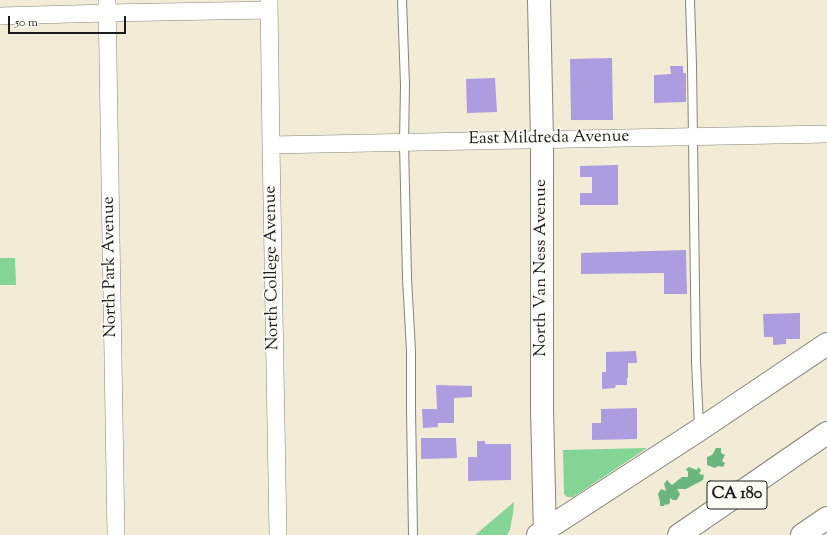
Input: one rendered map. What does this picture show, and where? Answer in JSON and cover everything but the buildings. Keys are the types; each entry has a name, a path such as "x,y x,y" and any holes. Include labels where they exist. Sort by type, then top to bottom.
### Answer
{"main road":[{"name":"North Van Ness Avenue","path":"539,0 542,140 543,533"},
{"path":"543,533 827,344"},
{"name":"CA 180","path":"680,535 827,433"},
{"path":"802,535 827,518"}],"street":[{"path":"0,16 107,6 269,5"},
{"name":"North College Avenue","path":"269,5 278,535"},
{"name":"North Park Avenue","path":"107,6 116,535"},
{"name":"East Mildreda Avenue","path":"271,145 827,134"}],"lane":[{"path":"402,0 405,85 404,142 407,278 411,351 413,535"},
{"path":"690,0 696,361 699,430"}],"green space":[{"path":"0,258 15,258 16,285 0,285"},
{"path":"647,448 573,497 567,497 564,494 563,450"},
{"path":"716,448 721,448 721,453 725,455 722,461 725,463 723,467 718,466 715,468 707,465 707,457 712,455"},
{"path":"689,467 697,470 698,467 701,470 699,474 704,475 703,480 686,489 677,489 680,494 677,500 670,498 670,503 660,506 658,494 661,489 666,491 664,484 667,480 672,485 682,477 688,477 688,472 686,469"},
{"path":"514,502 510,530 507,535 475,535"}]}
